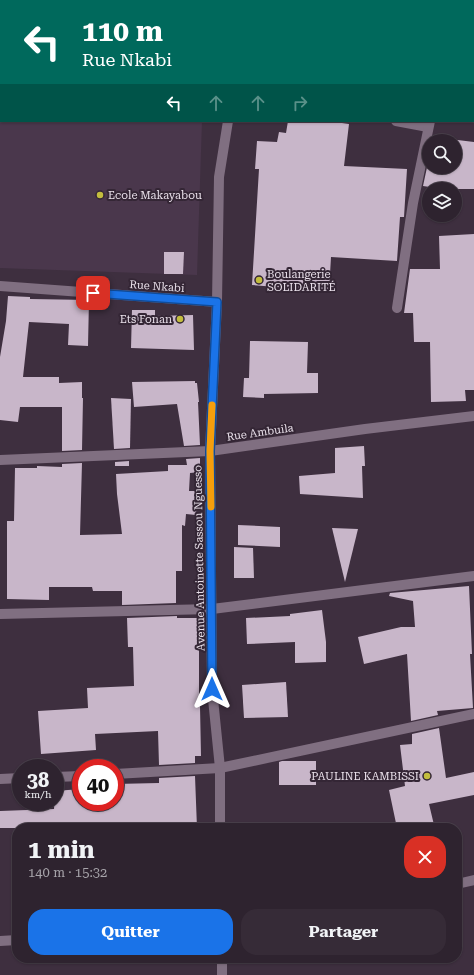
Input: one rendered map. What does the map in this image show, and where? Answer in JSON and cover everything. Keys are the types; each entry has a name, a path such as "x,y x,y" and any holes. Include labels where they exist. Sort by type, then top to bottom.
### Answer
{"street":[{"name":"Avenue Antoinette Sassou Nguesso","path":"220,823 220,768 212,689 210,451 217,302 219,177 228,122"},
{"path":"397,308 413,203 429,124 407,122"},
{"name":"Rue Nkabi","path":"0,286 217,302"},
{"name":"Rue Ambuila","path":"0,460 210,451 365,429 474,416"},
{"path":"0,614 212,609 474,576"},
{"path":"124,773 220,768 474,714"},
{"path":"0,779 12,778"},
{"path":"462,883 474,880"},
{"path":"0,941 12,940"},
{"path":"222,963 222,975"}],"shaded area":[{"name":"Ecole Makayabou","path":"0,122 202,122 197,275 0,268"}],"building":[{"path":"288,122 335,122 349,124 344,166 407,169 404,217 400,217 397,261 331,257 329,291 252,285 259,169 255,169 257,141 277,142 279,132 286,133"},
{"path":"462,141 474,142 474,189 462,189 462,182 424,182 426,174 462,174"},
{"path":"474,234 474,390 465,390 466,401 431,402 430,342 414,342 413,313 404,313 410,269 440,269 439,236"},
{"path":"164,252 184,252 183,274 164,274"},
{"path":"8,296 30,297 30,299 89,300 88,346 68,345 69,324 29,322 23,377 59,377 59,383 82,382 82,450 62,451 62,407 20,407 18,422 0,420 0,357 6,321"},
{"path":"132,310 155,310 155,316 193,315 194,350 131,348"},
{"path":"250,341 308,342 307,373 318,373 318,393 264,394 264,398 243,397 244,378 249,378"},
{"path":"195,381 195,383 197,383 199,402 200,445 184,446 177,404 134,407 132,382"},
{"path":"111,398 131,399 130,448 114,449"},
{"path":"364,446 365,466 362,466 363,498 300,494 299,476 335,473 335,448"},
{"path":"200,458 200,472 190,473 189,491 197,491 196,515 186,514 185,526 182,525 182,571 176,571 176,603 122,605 122,591 93,591 92,587 49,587 49,600 7,599 7,521 14,521 15,468 37,468 37,466 62,467 62,464 82,463 80,535 122,534 116,474 168,471 168,465 187,465 186,459"},
{"path":"129,461 129,466 115,466 115,462"},
{"path":"238,525 280,527 280,547 238,545"},
{"path":"332,528 358,529 345,582"},
{"path":"234,547 253,548 254,578 234,578"},
{"path":"469,586 472,654 470,654 473,708 437,711 438,715 411,721 407,654 364,664 358,637 401,627 415,627 413,601 389,596 390,593"},
{"path":"322,610 326,642 326,662 295,663 295,642 247,644 246,618 290,616 290,614"},
{"path":"177,616 177,618 199,618 199,706 201,756 195,756 195,763 159,765 158,731 95,734 96,750 41,754 38,711 88,708 87,688 134,686 133,647 128,647 127,618"},
{"path":"286,682 288,717 244,718 242,685"},
{"path":"439,728 446,778 474,772 474,795 429,804 434,823 396,823 389,790 405,786 400,745 412,744 412,734"},
{"path":"316,761 316,785 279,785 279,762"},
{"path":"195,776 197,823 12,823 12,828 0,828 0,811 64,811 64,790 72,790 72,811 124,811 124,784 159,783 159,778"}],"slow traffic":[{"path":"211,507 210,451 212,405"}],"place":[{"name":"Ecole Makayabou","path":"100,195"},
{"name":"Boulangerie SOLIDARITÉ","path":"259,280"},
{"name":"Ets Fonan","path":"180,319"},
{"name":"PAULINE KAMBISSI","path":"427,776"}],"route":[{"path":"93,293 217,302 210,451 212,689"}]}
